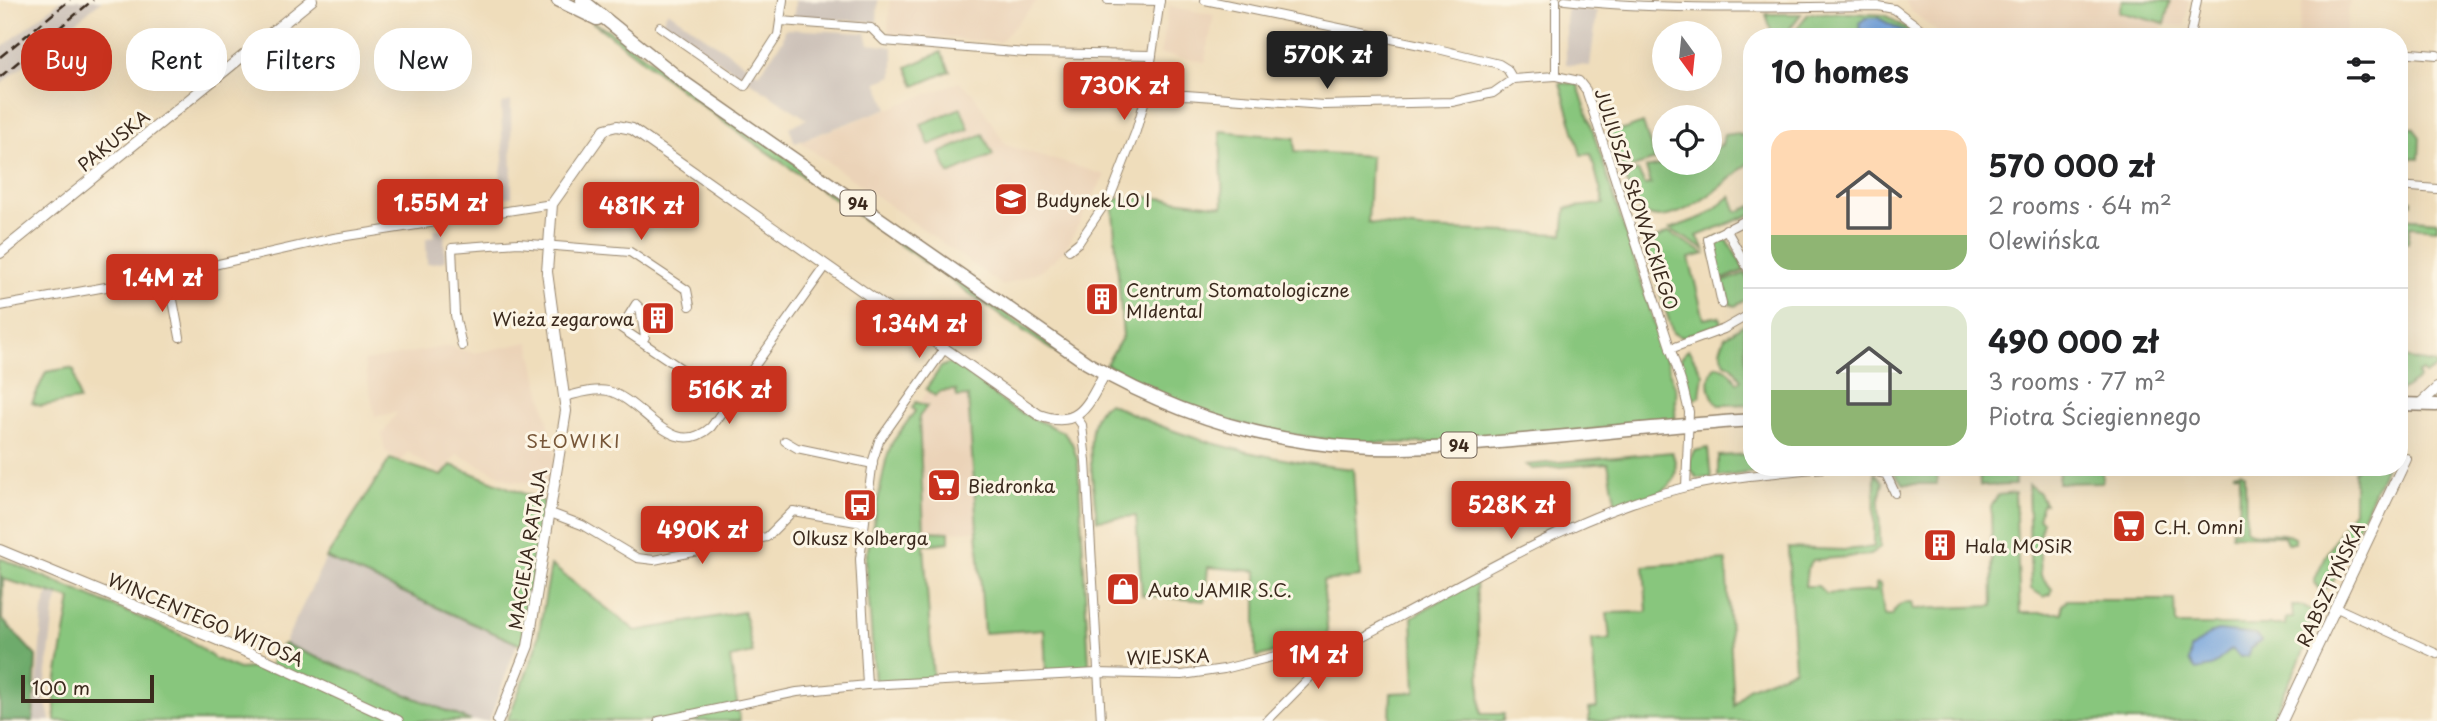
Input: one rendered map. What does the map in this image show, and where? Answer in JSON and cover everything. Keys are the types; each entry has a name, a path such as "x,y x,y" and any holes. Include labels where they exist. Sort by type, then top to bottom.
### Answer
{"main road":[{"name":"94","path":"558,0 616,28"},
{"name":"94","path":"582,0 686,84 1105,373 1154,399 1231,426 1294,440 1354,447 1471,444 1743,421"},
{"path":"2408,404 2437,405"}],"street":[{"name":"PAKUSKA","path":"0,253 312,0"},
{"path":"660,27 745,86 778,36 783,0"},
{"path":"1069,250 1079,242 1111,195 1146,96 1160,1 1108,0"},
{"path":"1205,0 1499,64 1507,69 1513,79"},
{"path":"1146,96 1186,95 1323,106 1428,104 1468,100 1493,93 1513,79 1556,76 1556,0"},
{"path":"1564,0 1632,7 1894,4 1922,28"},
{"path":"2192,28 2197,0"},
{"path":"781,21 871,28 884,41 1026,53 1152,55"},
{"path":"2408,53 2437,55"},
{"name":"JULIUSZA SŁOWACKIEGO","path":"1556,76 1579,81 1586,90 1670,349 1689,412 1686,487"},
{"path":"0,306 156,278 334,238 552,204 605,130 625,127 1039,415 1057,420 1076,417 1085,409 1105,373"},
{"path":"2408,187 2437,189"},
{"name":"MACIEJA RATAJA","path":"498,721 528,646 564,425 564,397 550,304 548,247 552,204"},
{"path":"1722,304 1708,239 1743,221"},
{"path":"1726,229 1743,260"},
{"path":"462,346 456,315 452,248 502,243 630,252 687,290 690,306"},
{"path":"564,397 593,391 611,392 675,437 686,440 704,433 826,265"},
{"path":"156,278 170,284 180,337"},
{"path":"1670,349 1724,329 1743,318"},
{"path":"642,341 701,383"},
{"path":"867,685 860,559 862,523 873,464 879,442 945,348"},
{"path":"2420,404 2437,388"},
{"path":"718,394 729,401"},
{"path":"1076,417 1082,425 1086,461 1101,721"},
{"path":"785,441 797,448 873,464"},
{"name":"WIEJSKA","path":"659,721 797,692 867,685 1097,673 1181,675 1331,642 1354,640 1529,548 1616,509 1686,487 1767,476"},
{"path":"1887,476 1895,493"},
{"name":"RABSZTYŃSKA","path":"2282,721 2398,476"},
{"path":"548,512 582,525 637,558 654,560 767,537 793,510 862,523"},
{"name":"WINCENTEGO WITOSA","path":"0,550 266,660 397,721"},
{"path":"2337,608 2437,654"},
{"path":"1267,721 1323,664 1354,640"}],"shaded area":[{"path":"61,0 102,0 68,28 26,28"},
{"path":"795,0 878,0 877,22 794,17"},
{"path":"890,0 1038,0 1000,42 892,35 888,32"},
{"path":"1904,0 2189,0 2185,26 2163,24 2162,28 1932,28 1912,11"},
{"path":"2304,0 2350,0 2346,28 2299,28"},
{"path":"1169,6 1214,15 1205,62 1160,54"},
{"path":"1569,8 1597,11 1590,66 1566,64 1566,11"},
{"path":"668,11 759,74 783,40 785,29 866,33 869,44 893,47 893,76 877,82 888,108 795,143 789,127 807,119 661,23"},
{"path":"21,32 21,68 0,85 0,49"},
{"path":"959,82 972,92 1006,145 1105,175 1064,251 1042,270 1003,286 800,142"},
{"path":"511,101 512,197 499,197 497,179 500,178 503,160 501,104"},
{"path":"434,229 444,229 445,261 427,264 426,239 434,236"},
{"path":"529,342 555,451 550,484 510,480 457,454 442,474 408,452 401,462 385,451 382,435 397,412 375,417 364,361 449,346 474,353"},
{"path":"957,390 968,396 979,531 924,532 915,411 927,392 930,394"},
{"path":"326,558 517,644 489,721 471,721 284,644"},
{"path":"51,583 62,587 54,612 44,697 51,721 34,721 43,610"}],"green space":[{"path":"2122,0 2171,1 2165,24 2119,12"},
{"path":"1766,14 1801,14 1790,28 1770,28"},
{"path":"1808,14 1885,15 1906,28 1797,28"},
{"path":"592,22 607,29 1063,354 1061,356 1016,326 724,122"},
{"path":"941,52 950,71 915,86 907,67"},
{"path":"1560,83 1577,84 1581,94 1676,391 1675,420 1507,439 1393,443 1337,440 1281,433 1210,415 1164,395 1106,364 1123,336 1112,199 1150,197 1223,206 1220,131 1295,138 1295,151 1371,156 1368,223 1421,229 1563,234 1566,208 1604,204 1591,154 1581,155"},
{"path":"961,108 969,129 929,145 921,124"},
{"path":"1643,123 1652,151 1652,161 1623,170 1610,130 1626,129"},
{"path":"2408,128 2413,128 2420,137 2419,159 2408,158"},
{"path":"1739,133 1740,136 1743,135 1743,167 1713,192 1696,204 1663,217 1648,215 1636,206 1625,175 1638,171 1645,185 1651,184 1646,168 1652,167 1652,175 1722,175 1724,135"},
{"path":"983,134 993,155 949,174 940,153"},
{"path":"1731,196 1737,212 1743,210 1743,218 1697,236 1705,250 1670,229 1705,216"},
{"path":"2408,219 2437,221 2437,229 2410,227 2408,243"},
{"path":"1669,232 1705,254 1689,258 1704,319 1719,316 1721,324 1681,337 1673,333 1647,252 1653,240"},
{"path":"1724,235 1743,271 1719,281 1710,241"},
{"path":"1743,274 1743,301 1735,306 1730,304 1727,291 1720,283"},
{"path":"1743,325 1743,404 1719,405 1711,391 1709,381 1715,366 1729,371 1737,383 1741,380 1732,366 1725,363 1720,350 1725,337"},
{"path":"1688,349 1703,374 1700,396 1695,399 1689,393 1679,360"},
{"path":"2408,359 2437,364 2437,367 2425,375 2422,371 2417,374 2419,379 2408,386"},
{"path":"954,364 1011,408 1063,432 1072,443 1078,462 1089,664 1085,669 1046,672 1044,629 984,633 968,396 957,397 956,390 941,391 935,396 926,389 941,367"},
{"path":"69,368 74,370 79,400 40,406 32,403 46,372"},
{"path":"916,402 927,406 919,417 924,531 949,532 949,542 924,545 933,678 875,683 866,559 886,460 892,443 915,411 912,408"},
{"path":"1109,403 1198,439 1289,460 1353,469 1360,577 1323,581 1328,639 1256,657 1256,571 1208,567 1205,601 1142,595 1136,516 1097,520 1091,437 1100,410"},
{"path":"1708,448 1711,478 1697,478 1691,468 1690,459 1694,451"},
{"path":"1672,452 1676,466 1675,477 1670,485 1662,491 1616,505 1608,463 1532,469 1526,465"},
{"path":"1743,455 1743,474 1718,477 1718,456"},
{"path":"390,459 442,476 451,465 545,502 523,646 326,558"},
{"path":"1875,476 1878,476 1883,482 1879,501 1880,548 1870,555 1813,560 1807,569 1805,586 1818,586 1826,594 1876,591 1876,583 1880,584 1884,616 1892,616 1899,605 1909,602 1913,602 1913,609 1993,606 1991,507 1998,495 2015,493 2020,613 2062,613 2062,604 2067,600 2175,600 2176,625 2285,625 2286,618 2293,618 2292,606 2304,606 2317,614 2318,623 2270,721 1589,721 1589,709 1597,708 1592,640 1610,639 1607,613 1647,612 1644,566 1726,560 1734,706 1748,688 1795,669 1788,548 1844,550 1874,547"},
{"path":"1897,476 1937,476 1937,484 1904,484"},
{"path":"1979,476 2015,476 2015,485 1980,486"},
{"path":"2058,476 2102,476 2102,482 2058,483"},
{"path":"2240,476 2245,476 2246,530 2289,535 2294,538 2295,543 2287,543 2284,536 2232,535 2232,530 2239,530"},
{"path":"2354,476 2381,476 2331,586 2320,590 2314,583 2316,578 2338,534 2354,511"},
{"path":"2028,484 2038,492 2045,504 2042,504 2038,519 2043,521 2039,536 2041,576 2052,589 2051,594 2044,597 2031,589"},
{"path":"0,558 186,637 215,659 239,669 254,668 268,672 275,653 284,644 471,721 55,721 55,689 71,599 3,579 0,577"},
{"path":"551,565 636,631 744,612 753,653 730,658 740,721 507,721 536,649"},
{"path":"0,577 3,579 2,619 36,656 33,721 0,721"},
{"path":"1476,580 1481,714 1504,714 1503,721 1390,721 1391,693 1415,692 1412,617"}],"water":[{"path":"1866,18 1878,18 1897,28 1860,28 1859,23"},
{"path":"2219,631 2256,635 2261,641 2250,649 2247,656 2240,657 2232,649 2211,667 2196,670 2189,662 2191,649 2210,634"}],"tunnel":[{"path":"701,382 718,394"}],"railway":[{"path":"0,57 70,0"},
{"path":"0,77 93,0"}],"place":[{"name":"Budynek LO I","path":"1011,199"},
{"name":"Centrum Stomatologiczne MIdental","path":"1102,299"},
{"name":"Wieża zegarowa","path":"658,318"},
{"name":"Biedronka","path":"944,485"},
{"name":"Olkusz Kolberga","path":"860,505"},
{"name":"C.H. Omni","path":"2129,526"},
{"name":"Hala MOSiR","path":"1940,545"},
{"name":"Auto JAMIR S.C.","path":"1123,589"}],"district":[{"name":"SŁOWIKI","path":"574,440"}]}
